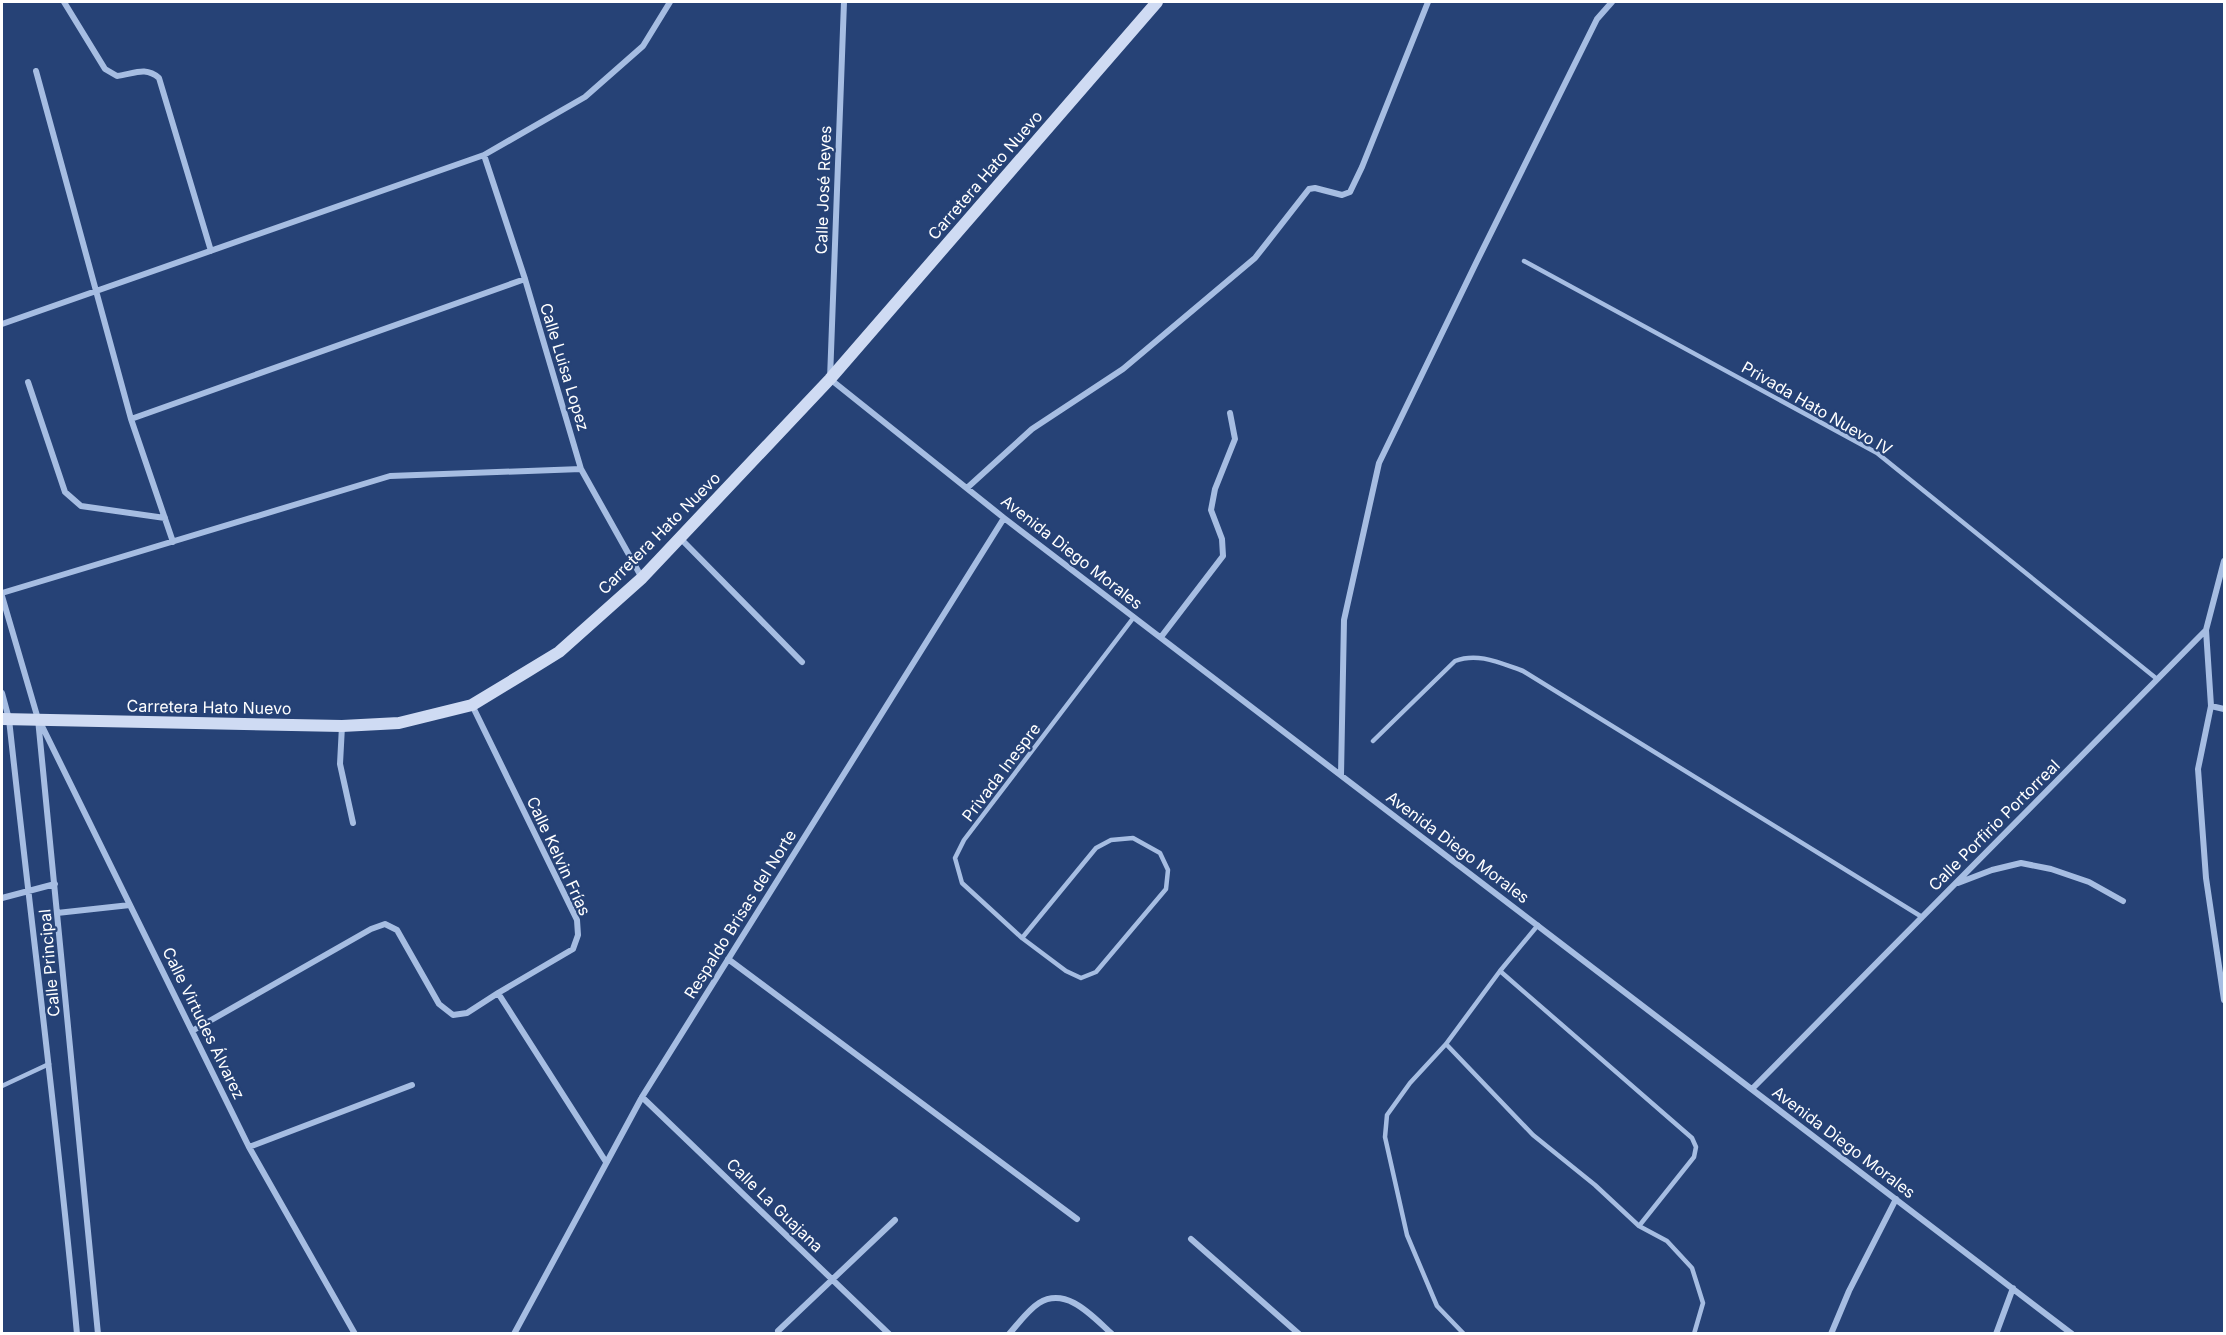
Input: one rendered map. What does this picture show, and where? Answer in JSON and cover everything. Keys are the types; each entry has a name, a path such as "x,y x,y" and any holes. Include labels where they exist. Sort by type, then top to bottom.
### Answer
{"main road":[{"name":"Carretera Hato Nuevo","path":"5,719 342,726 399,723 472,705 559,652 642,578 830,379 1157,2"}],"street":[{"path":"64,2 105,69 117,76 144,71 152,72 159,78 211,251"},
{"path":"2,324 484,155 585,96 643,46 669,2"},
{"name":"Calle José Reyes","path":"830,379 844,2"},
{"path":"968,488 1032,429 1123,369 1255,258 1309,189 1315,188 1342,195 1350,192 1428,2"},
{"path":"1341,775 1344,620 1379,464 1471,272 1598,19 1612,2"},
{"path":"36,71 131,419 173,542"},
{"name":"Calle Luisa Lopez","path":"484,155 525,279 581,469 642,578"},
{"path":"131,419 525,279"},
{"name":"Avenida Diego Morales","path":"830,379 1004,518 2072,1334"},
{"path":"28,382 65,492 81,506 165,518"},
{"path":"1161,637 1223,556 1222,538 1211,510 1215,489 1235,439 1230,413"},
{"path":"2,594 390,476 581,469"},
{"name":"Respaldo Brisas del Norte","path":"514,1334 642,1097 1004,518"},
{"path":"680,538 802,662"},
{"path":"2224,561 2206,630 2211,706 2198,769 2206,878 2224,987 2224,1000"},
{"name":"Calle Principal","path":"2,594 39,719 98,1334"},
{"name":"Calle Porfirio Portorreal","path":"1752,1089 2206,630"},
{"name":"Calle Principal","path":"2,693 49,1064 77,1334"},
{"name":"Calle Kelvin Frías","path":"192,1030 371,929 385,924 397,930 439,1004 453,1015 467,1013 573,949 578,935 577,920 472,705"},
{"path":"2211,706 2224,709"},
{"name":"Calle Virtudes Álvarez","path":"39,719 249,1147 356,1334"},
{"path":"342,726 340,764 353,823"},
{"path":"1955,884 2021,862 2089,882 2123,901"},
{"path":"2,898 55,884"},
{"path":"57,912 130,905"},
{"path":"728,959 1077,1219"},
{"path":"498,993 606,1162"},
{"path":"249,1147 412,1085"},
{"name":"Calle La Guajana","path":"642,1097 889,1334"},
{"path":"1831,1334 1849,1291 1896,1199"},
{"path":"778,1331 895,1220"},
{"path":"1191,1239 1299,1334"},
{"path":"1996,1334 2013,1288"},
{"path":"1009,1334 1039,1303 1054,1298 1075,1302 1112,1334"}],"lane":[{"name":"Privada Hato Nuevo IV","path":"1524,261 1729,370 1877,453 2157,679"},
{"name":"Privada Inespre","path":"1022,938 1096,848 1111,840 1133,838 1160,853 1168,870 1166,889 1096,972 1081,978 1066,971 1022,938 962,883 955,858 964,840 1134,617"},
{"path":"1372,741 1455,662 1467,657 1486,658 1523,671 1922,917"},
{"path":"1464,1334 1437,1306 1407,1235 1385,1137 1387,1115 1410,1083 1446,1044 1500,971 1538,926"},
{"path":"1500,971 1692,1138 1696,1148 1694,1157 1639,1226"},
{"path":"1446,1044 1533,1135 1595,1185 1639,1226 1667,1240 1692,1268 1703,1303 1694,1334"},
{"path":"2,1086 49,1064"}]}
